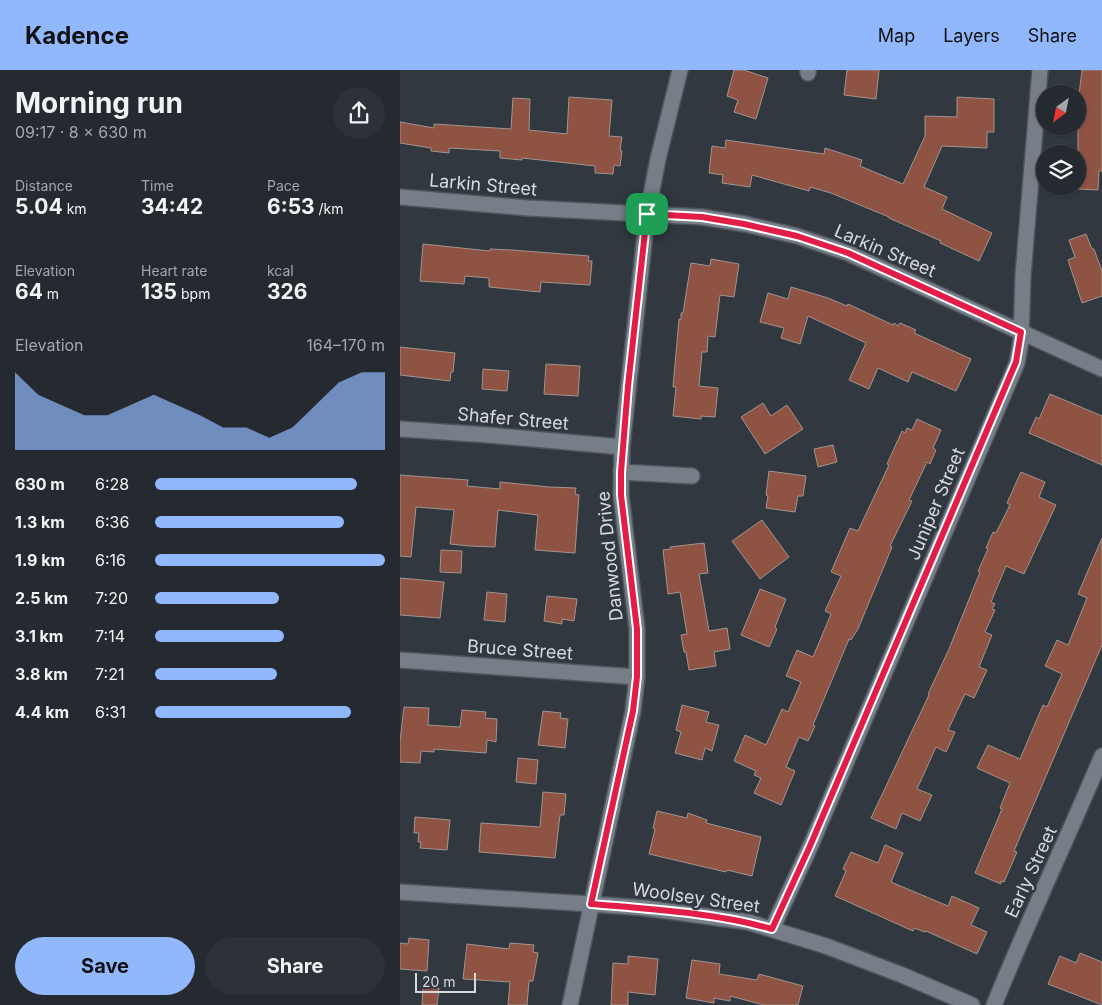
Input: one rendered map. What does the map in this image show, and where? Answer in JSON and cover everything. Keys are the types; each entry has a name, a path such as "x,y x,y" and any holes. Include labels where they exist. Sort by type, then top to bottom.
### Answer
{"street":[{"name":"Danwood Drive","path":"570,1005 633,711 637,677 637,629 621,495 622,447 647,214 658,159 680,70"},
{"name":"Juniper Street","path":"772,929 818,828 1016,362 1021,332 1023,275 1040,70"},
{"name":"Larkin Street","path":"400,197 528,208 702,217 797,236 848,253 1102,369"},
{"name":"Shafer Street","path":"400,429 622,447"},
{"path":"621,472 692,476"},
{"name":"Bruce Street","path":"400,660 637,677"},
{"name":"Early Street","path":"994,1005 1022,937 1070,834 1102,756"},
{"name":"Woolsey Street","path":"400,892 645,908 748,922 826,946 893,971 972,1005"}],"building":[{"path":"734,70 744,70 768,78 756,119 734,112 738,100 727,96"},
{"path":"847,70 879,70 876,99 844,95"},
{"path":"1082,70 1102,70 1102,171 1099,171 1098,190 1086,189 1086,145 1078,145 1078,135 1086,135 1086,85 1080,85"},
{"path":"569,97 612,100 609,136 622,137 620,166 614,165 613,174 595,173 595,166 522,158 522,160 500,158 500,151 449,148 449,153 431,151 431,148 400,143 400,122 434,128 434,124 511,129 513,98 530,99 529,130 567,134"},
{"path":"957,97 994,99 994,132 987,132 987,148 942,146 924,187 947,197 942,209 992,233 979,261 889,217 831,193 810,187 809,191 752,175 750,187 722,183 723,175 709,173 712,146 725,148 726,140 824,154 825,148 862,160 860,166 903,184 925,136 925,116 957,117"},
{"path":"1086,234 1102,271 1102,296 1082,303 1068,260 1075,257 1069,240"},
{"path":"423,244 490,251 490,249 512,250 589,256 588,261 592,261 590,285 541,282 540,292 489,287 489,278 465,276 464,284 420,281"},
{"path":"711,259 739,264 734,297 720,295 715,337 708,336 707,352 702,352 699,386 718,388 715,417 701,416 701,419 673,416 676,387 673,387 679,319 681,320 681,313 683,313 691,263 710,266"},
{"path":"791,287 847,306 848,304 893,325 894,323 898,326 900,323 916,330 914,333 971,359 956,391 912,372 908,382 878,368 869,389 849,380 866,343 808,316 800,344 781,338 784,328 760,322 768,293 788,299"},
{"path":"400,347 455,353 450,381 400,375"},
{"path":"546,364 580,366 578,396 544,394"},
{"path":"483,369 509,371 507,391 482,389"},
{"path":"1050,394 1102,416 1102,465 1029,433 1036,417 1039,419"},
{"path":"763,403 771,416 787,405 803,429 765,454 741,417"},
{"path":"917,419 941,430 933,448 936,450 930,464 927,462 909,500 912,501 890,546 892,547 858,629 851,640 849,639 808,741 799,737 786,767 795,771 781,805 754,793 761,778 754,775 756,771 734,761 745,735 766,745 782,709 788,712 801,682 786,676 797,650 813,657 831,614 825,611 841,576 831,572 850,528 858,531 889,465 887,464 902,431 905,433 907,428 912,430"},
{"path":"833,445 837,462 818,467 814,449"},
{"path":"769,471 806,476 803,496 798,496 795,512 766,508"},
{"path":"1021,472 1045,482 1039,497 1056,505 1024,574 1006,566 991,602 995,604 992,609 995,610 985,632 992,635 979,667 987,670 974,698 965,694 948,730 955,732 946,752 936,747 917,789 932,795 920,821 902,813 896,829 871,818 949,649 980,572 978,571 988,549 986,548 993,532 996,533 1010,505 1007,503"},
{"path":"400,475 468,480 467,486 500,489 500,482 576,488 575,494 579,495 575,553 535,550 538,515 498,510 495,547 469,546 450,544 454,510 416,507 411,557 400,556"},
{"path":"762,520 789,557 760,579 732,541"},
{"path":"1102,538 1102,645 1014,851 1017,852 1004,882 1001,881 1001,884 975,873 1002,809 1000,808 1010,783 977,768 988,745 1020,759 1043,705 1047,707 1062,674 1045,666 1057,640 1068,645 1087,598 1078,594"},
{"path":"704,543 708,573 699,574 709,631 727,628 730,649 714,652 716,666 689,670 681,635 687,634 680,592 668,594 663,550 671,549 670,547"},
{"path":"441,550 462,551 461,573 440,572"},
{"path":"400,578 444,582 440,618 400,615"},
{"path":"760,589 786,599 775,627 777,629 769,647 741,635"},
{"path":"487,592 507,594 505,622 484,620"},
{"path":"547,596 577,599 574,621 562,619 562,624 544,621"},
{"path":"682,705 709,712 706,722 719,725 712,751 705,748 702,760 675,753 681,732 676,730"},
{"path":"404,707 429,708 428,725 460,727 462,710 486,712 485,718 497,719 496,742 487,740 486,753 434,749 434,752 421,751 420,763 400,762 400,741"},
{"path":"543,711 561,713 560,718 568,719 565,748 538,745"},
{"path":"518,758 538,760 536,784 516,782"},
{"path":"543,792 566,794 564,815 560,815 555,858 479,852 481,823 540,827"},
{"path":"657,811 687,818 688,813 707,820 706,823 761,837 752,876 727,870 726,872 649,854"},
{"path":"415,817 450,820 447,850 420,848 421,842 418,842 419,833 414,833"},
{"path":"885,845 903,853 891,882 948,906 952,896 979,908 971,925 987,932 977,954 926,931 914,928 913,931 835,896 846,871 843,869 851,852 878,863"},
{"path":"409,938 429,940 427,971 400,969 400,943 408,944"},
{"path":"510,943 534,945 533,952 538,953 533,981 529,981 527,1005 508,1005 510,982 463,979 467,944 509,949"},
{"path":"1080,953 1102,962 1102,1005 1048,984 1060,956 1076,963"},
{"path":"628,956 658,959 655,995 628,992 628,1005 611,1005 613,963 628,964"},
{"path":"692,960 720,964 719,974 757,980 759,974 803,986 798,1005 764,1005 730,996 730,1001 714,998 714,1003 686,998"},
{"path":"423,987 439,988 437,1005 422,1005"}],"route":[{"path":"647,214 702,217 797,236 848,253 1021,332 1016,362 810,846 772,929 748,922 645,908 591,904 633,711 637,677 637,629 621,495 621,472 628,386 647,214"}]}
